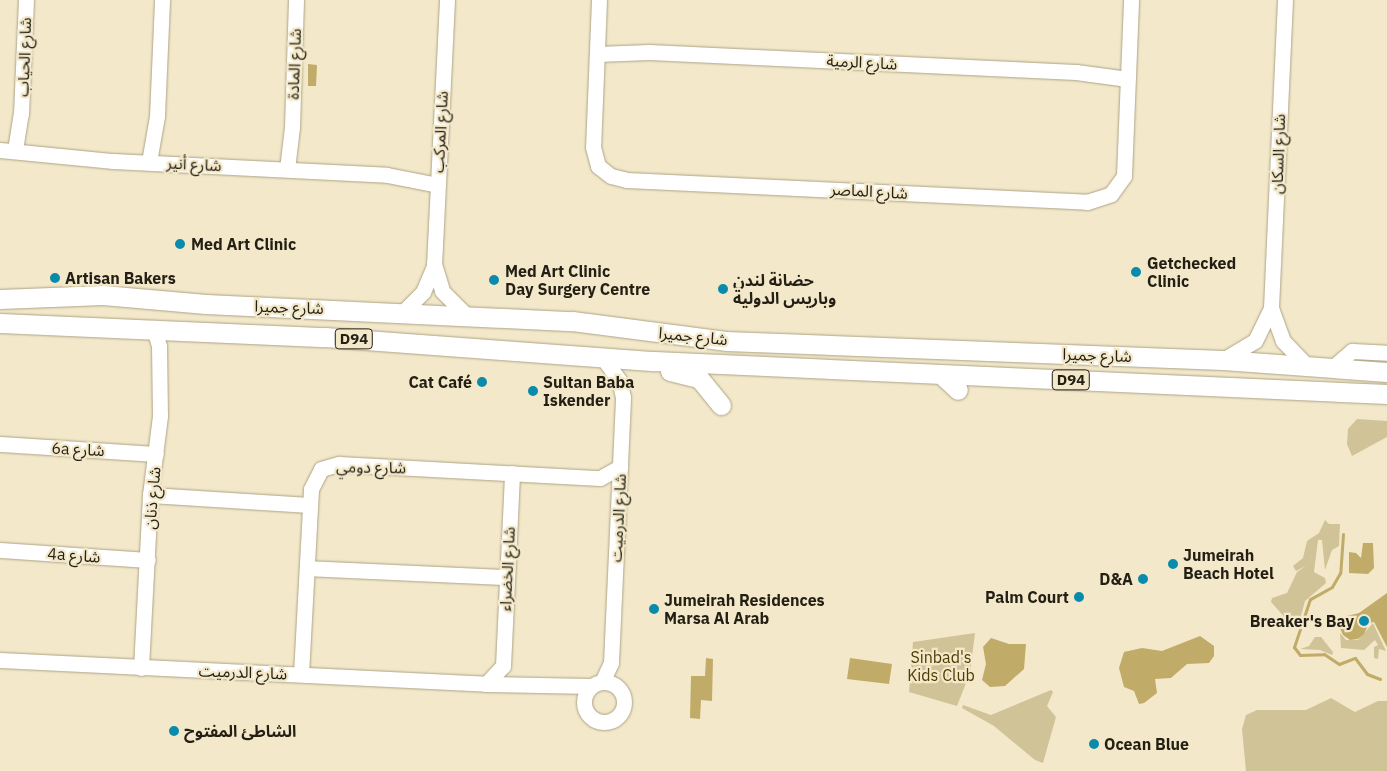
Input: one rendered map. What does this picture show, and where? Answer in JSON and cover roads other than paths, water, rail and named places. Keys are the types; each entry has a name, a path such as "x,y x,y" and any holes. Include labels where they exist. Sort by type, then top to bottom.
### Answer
{"main road":[{"name":"شارع جميرا","path":"0,299 103,295 206,304 572,321 698,338 795,344 1223,360 1387,372"},
{"name":"شارع جميرا","path":"0,323 154,328 325,337 627,360 1387,394"},
{"path":"627,360 648,351 690,352 697,346 698,338"},
{"path":"724,364 726,357 733,352 774,353 795,344"},
{"path":"627,360 642,367 695,376 707,384 721,405"},
{"path":"942,374 958,390"}],"street":[{"name":"شارع الحياب","path":"13,150 21,114 26,0"},
{"path":"154,162 162,0"},
{"name":"شارع المادة","path":"292,169 296,0"},
{"name":"شارع المركب","path":"403,312 423,292 434,264 446,0"},
{"name":"شارع الماصر","path":"599,0 594,154 604,172 627,180 1094,201 1116,191 1124,176 1131,0"},
{"name":"شارع السكان","path":"1285,0 1271,308 1283,340 1308,367"},
{"name":"شارع الرمية","path":"598,48 1128,74"},
{"name":"شارع أنير","path":"13,150 154,162 389,175 438,180"},
{"name":"شارع المركب","path":"434,264 442,291 466,315"},
{"name":"شارع السكان","path":"1223,360 1255,341 1271,308"},
{"name":"شارع ذنان","path":"141,668 150,495 160,416 159,352 154,328"},
{"path":"1331,369 1352,351 1387,353"},
{"name":"شارع الدرميت","path":"584,703 611,663 623,391 619,380 604,358"},
{"name":"6a شارع","path":"0,444 156,454"},
{"name":"شارع دومي","path":"301,674 310,505 314,478 321,470 333,464 600,478"},
{"path":"619,491 600,478 620,467"},
{"name":"شارع الخضراء","path":"503,666 512,473"},
{"path":"150,495 310,505"},
{"name":"4a شارع","path":"0,550 148,560"},
{"path":"307,568 507,577"},
{"name":"شارع الدرميت","path":"0,660 486,684 614,684 622,693 624,705 619,715 611,721 600,722 590,716 584,703 563,692 497,688 486,684"},
{"path":"486,684 503,666 518,683"}],"waterway":[{"path":"1343,534 1340,573 1332,587 1310,599 1294,647 1300,655 1324,654 1339,664 1355,658 1367,674 1380,679"}],"place":[{"name":"Med Art Clinic","path":"180,244"},
{"name":"Getchecked Clinic","path":"1136,272"},
{"name":"Artisan Bakers","path":"55,278"},
{"name":"Med Art Clinic Day Surgery Centre","path":"494,280"},
{"name":"حضانة لندن وباريس الدولية","path":"723,289"},
{"name":"Cat Café","path":"482,382"},
{"name":"Sultan Baba Iskender","path":"533,391"},
{"name":"Jumeirah Beach Hotel","path":"1173,564"},
{"name":"D&A","path":"1143,579"},
{"name":"Palm Court","path":"1079,597"},
{"name":"Jumeirah Residences Marsa Al Arab","path":"654,609"},
{"name":"Breaker's Bay","path":"1364,621"},
{"name":"الشاطئ المفتوح","path":"174,731"},
{"name":"Ocean Blue","path":"1094,744"}],"park label":[{"name":"Sinbad's Kids Club","path":"941,666"}]}
